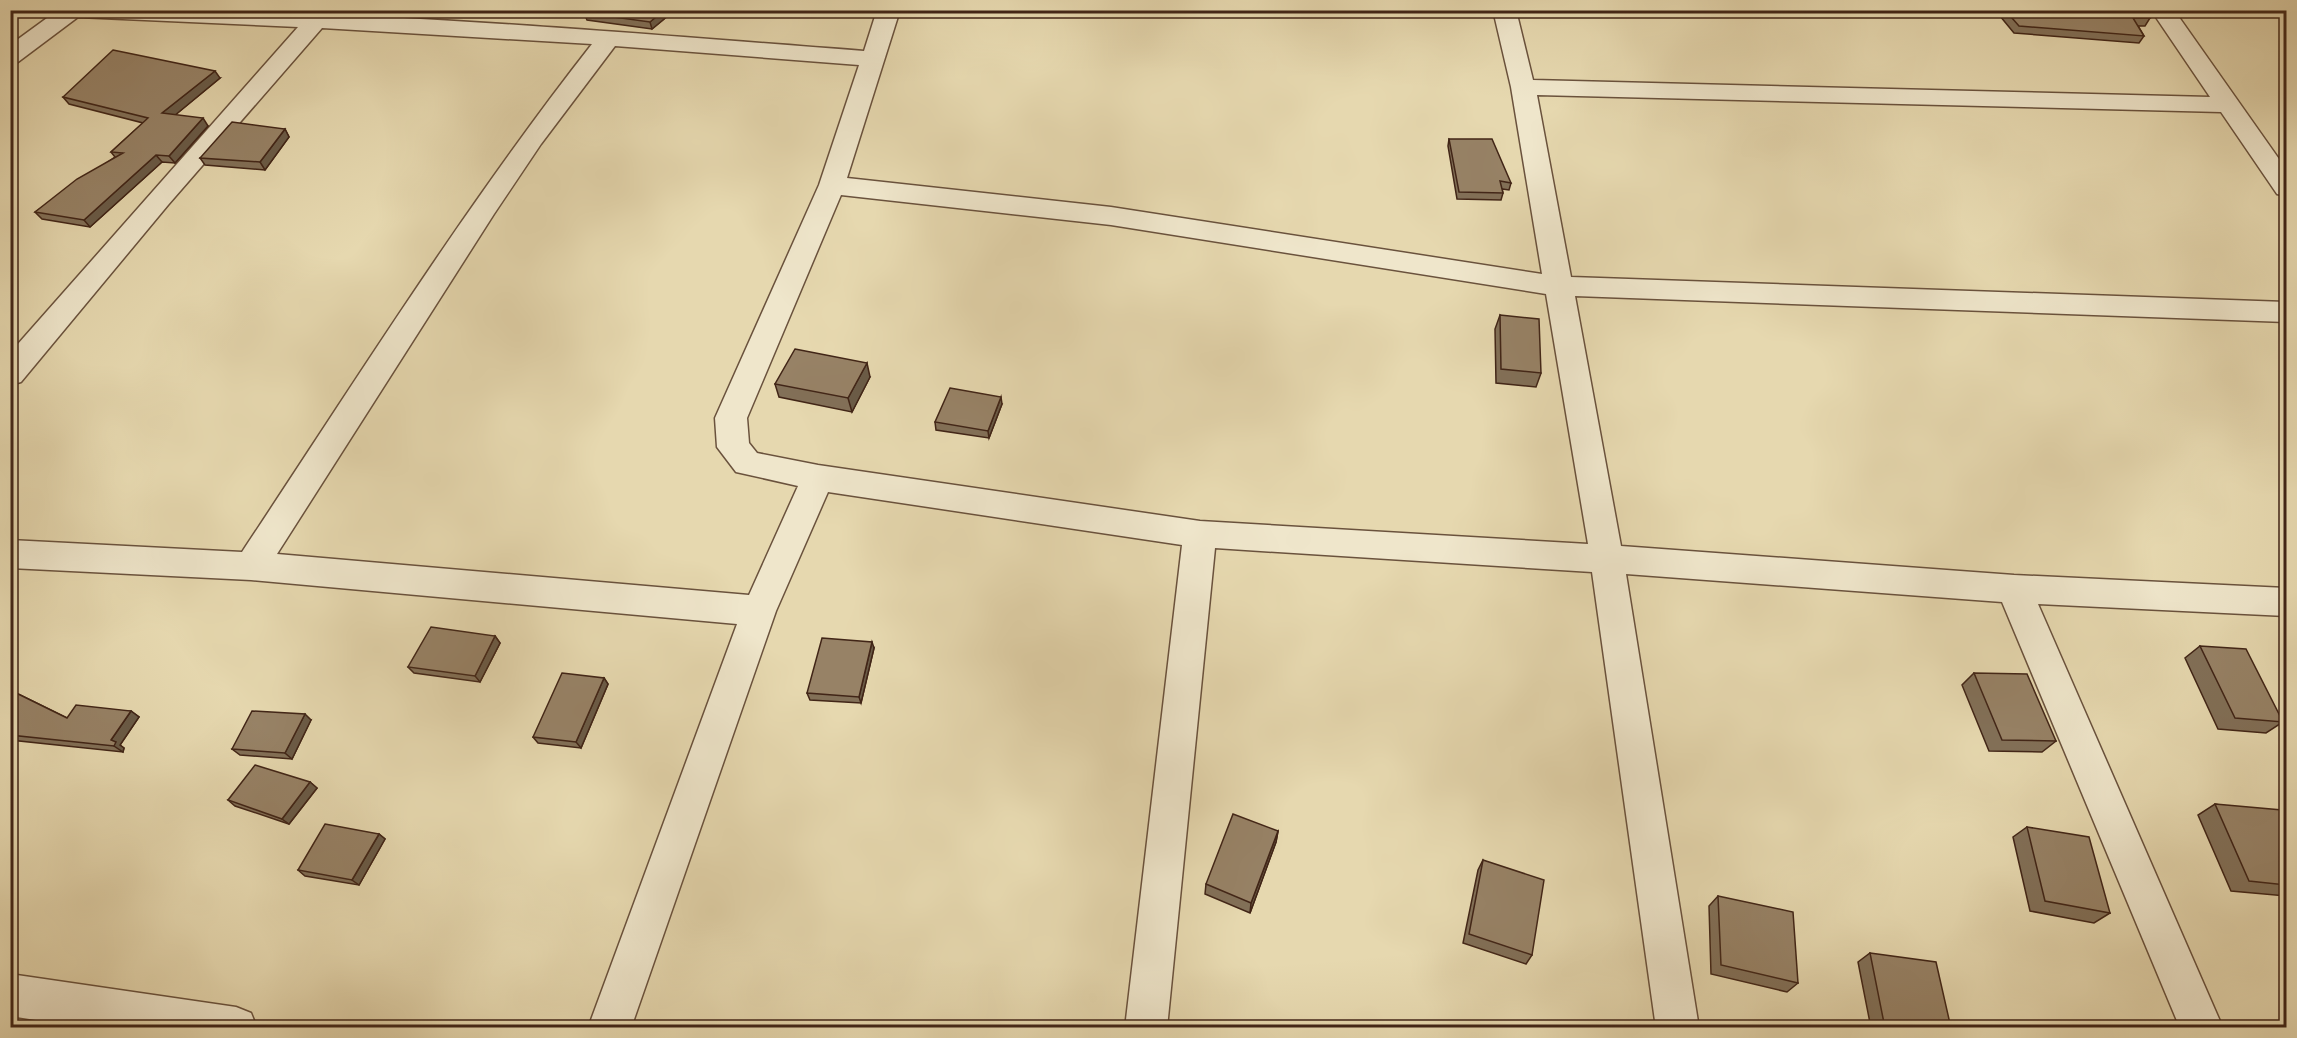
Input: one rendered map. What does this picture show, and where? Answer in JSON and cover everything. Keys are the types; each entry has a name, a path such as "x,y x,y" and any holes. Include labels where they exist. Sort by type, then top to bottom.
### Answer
{"street":[{"path":"889,10 832,185 731,418 733,447 747,463 818,478 1200,534 1607,559 2014,589 2286,602"},
{"path":"1504,10 1523,87 1607,559 1678,1028"},
{"path":"2162,10 2286,188"},
{"path":"10,57 71,11 316,21 609,38 873,59"},
{"path":"10,374 159,199 316,21"},
{"path":"251,566 484,208 532,138 609,38"},
{"path":"1523,87 2229,105"},
{"path":"832,185 1111,216 1557,286 2286,312"},
{"path":"609,1028 759,612 818,478"},
{"path":"1146,1028 1200,534"},
{"path":"10,554 251,566 759,612"},
{"path":"2014,589 2202,1028"},
{"path":"10,995 236,1028"}],"building":[{"path":"586,10 664,10 650,22 584,13"},
{"path":"2005,10 2144,10 2150,18 2133,18 2144,36 2019,26"},
{"path":"113,50 215,71 162,113 203,118 169,156 156,155 84,220 35,212 77,179 123,153 111,152 148,118 63,97"},
{"path":"232,122 285,129 260,162 200,158"},
{"path":"1449,139 1492,139 1511,183 1500,181 1503,193 1459,192"},
{"path":"1500,315 1539,319 1541,373 1501,369"},
{"path":"795,349 867,363 848,398 775,384"},
{"path":"950,388 1001,397 988,431 935,422"},
{"path":"431,627 495,636 475,676 408,667"},
{"path":"822,638 872,642 859,697 807,693"},
{"path":"2200,646 2246,649 2283,722 2235,718"},
{"path":"562,673 604,678 576,742 533,737"},
{"path":"1974,673 2027,674 2056,741 2002,740"},
{"path":"10,690 67,718 76,705 131,711 111,740 116,742 114,746 10,735"},
{"path":"252,711 305,714 285,753 232,749"},
{"path":"255,765 310,782 282,819 228,800"},
{"path":"2215,804 2282,810 2286,819 2286,885 2249,881"},
{"path":"1233,814 1278,831 1251,903 1206,884"},
{"path":"325,824 379,834 352,880 298,870"},
{"path":"2027,827 2089,837 2110,913 2045,901"},
{"path":"1483,860 1544,880 1532,955 1469,934"},
{"path":"1718,896 1793,912 1798,983 1721,965"},
{"path":"1870,953 1936,962 1951,1028 1885,1028"}]}
